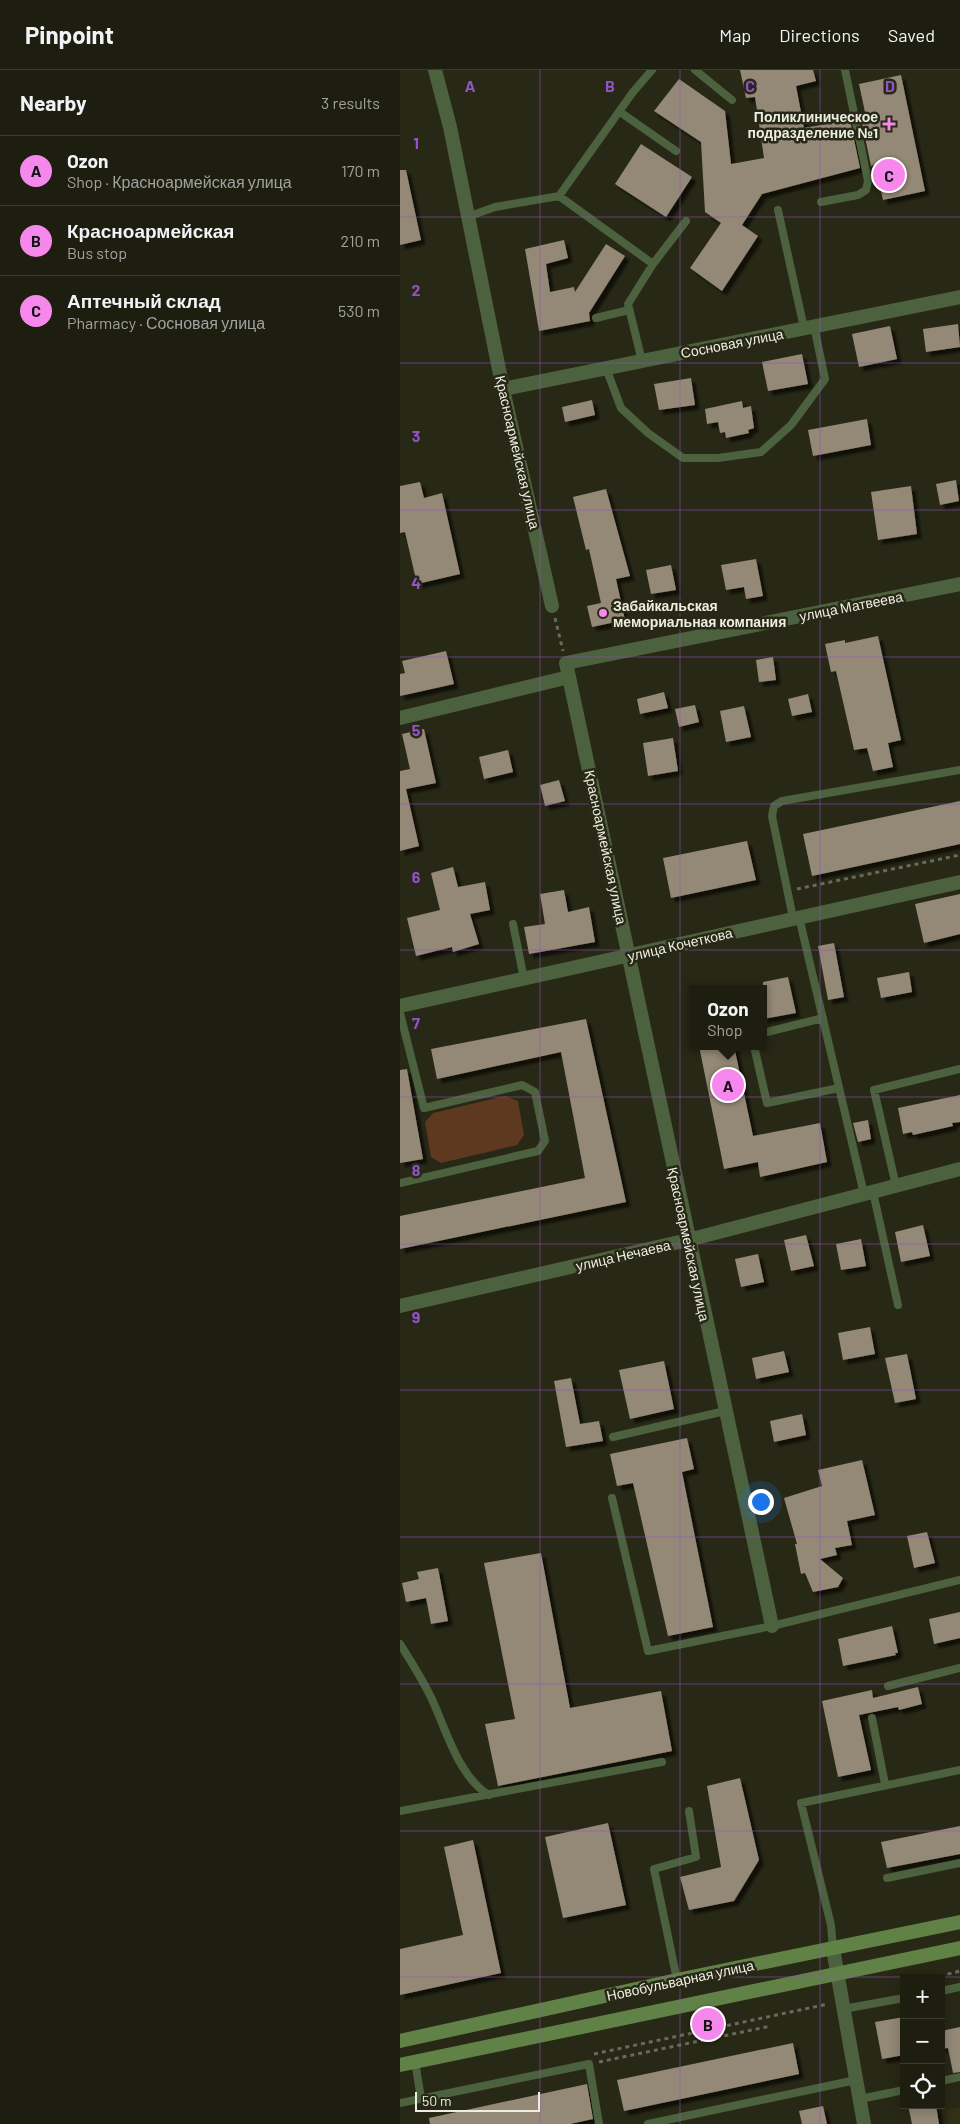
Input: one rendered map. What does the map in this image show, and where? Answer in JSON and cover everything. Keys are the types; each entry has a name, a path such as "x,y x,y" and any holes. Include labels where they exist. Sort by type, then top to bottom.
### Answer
{"main road":[{"name":"Новобульварная улица","path":"400,2041 677,1980 960,1922"},
{"name":"Новобульварная улица","path":"400,2065 960,1948"}],"street":[{"name":"Красноармейская улица","path":"435,70 470,216 503,389 552,606"},
{"name":"Сосновая улица","path":"503,389 960,297"},
{"name":"улица Матвеева","path":"400,718 567,670 960,584"},
{"name":"Красноармейская улица","path":"567,670 630,955 688,1240 772,1626"},
{"name":"улица Кочеткова","path":"400,1006 960,882"},
{"name":"улица Нечаева","path":"400,1305 688,1240 960,1169"},
{"path":"833,1949 864,2124"}],"lane":[{"path":"470,216 495,207 559,196 651,70"},
{"path":"695,70 732,100"},
{"path":"821,202 858,195 866,190 868,180 845,70"},
{"path":"620,112 676,151"},
{"path":"559,196 653,264"},
{"path":"606,368 621,408 648,433 683,458 718,458 761,452 792,425 825,379 778,210"},
{"path":"642,361 628,304 653,264 686,220"},
{"path":"596,318 629,310"},
{"path":"898,1305 839,1088 823,1018 796,917 787,891 772,816 774,806 782,801 960,770"},
{"path":"513,924 524,979"},
{"path":"400,1013 424,1108 522,1085 534,1092 544,1141 538,1151 400,1183"},
{"path":"767,1032 823,1018"},
{"path":"755,1050 767,1103 839,1088"},
{"path":"896,1186 874,1090 960,1070"},
{"path":"613,1437 726,1411"},
{"path":"612,1498 648,1651 772,1626 960,1580"},
{"path":"400,1644 434,1703 448,1739 470,1777 482,1791 489,1795"},
{"path":"888,1686 960,1671"},
{"path":"872,1718 885,1784"},
{"path":"400,1811 662,1762"},
{"path":"833,1949 830,1925 800,1803 960,1770"},
{"path":"677,1980 654,1870 696,1857 689,1811"},
{"path":"887,1878 960,1863"},
{"path":"945,1989 960,1987"},
{"path":"842,2005 900,1998"},
{"path":"415,2062 421,2098"},
{"path":"400,2103 589,2064 599,2124"},
{"path":"945,2080 960,2077"},
{"path":"648,2124 856,2080"},
{"path":"860,2099 900,2091"}],"path":[{"path":"552,606 567,670"},
{"path":"787,891 960,855"},
{"path":"945,1974 960,1970"},
{"path":"591,2054 842,2005"},
{"path":"589,2064 771,2026"}],"shaded area":[{"path":"505,1096 518,1101 524,1135 517,1145 441,1163 431,1157 425,1122 433,1113"},
{"path":"960,2107 960,2124 949,2124 946,2110"}],"building":[{"path":"740,70 813,70 816,81 796,86 804,128 850,120 860,168 762,194 742,225 758,236 722,291 690,268 721,223 705,212 701,142 654,111 679,79 725,111 731,164 764,158 755,97 746,98"},
{"name":"Поликлиническое подразделение №1","path":"901,75 925,191 883,200 875,164 871,166 861,118 866,117 859,84"},
{"path":"641,144 692,177 666,217 615,184"},
{"path":"400,170 406,170 421,240 400,245"},
{"path":"564,240 568,258 546,264 550,292 574,287 575,292 606,244 625,256 589,313 590,321 539,331 525,249"},
{"path":"958,324 960,347 926,352 923,329"},
{"path":"890,326 897,359 859,367 852,334"},
{"path":"802,354 808,384 768,391 762,362"},
{"path":"691,378 695,405 659,410 654,384"},
{"path":"592,400 595,415 565,422 562,407"},
{"path":"742,401 743,408 751,406 754,428 748,430 749,433 726,438 725,432 720,433 718,422 707,424 705,409"},
{"path":"867,419 871,445 813,456 808,430"},
{"path":"956,480 959,501 940,505 936,484"},
{"path":"420,482 424,498 442,493 460,574 417,584 405,532 400,533 400,486"},
{"path":"911,486 917,534 878,540 871,492"},
{"path":"606,489 630,576 616,579 625,620 592,627 587,606 601,603 589,549 586,550 573,497"},
{"path":"756,559 763,596 746,599 744,587 726,590 721,565"},
{"path":"671,565 676,590 651,594 646,570"},
{"path":"878,636 901,740 888,743 893,767 873,771 867,748 854,750 836,671 831,672 825,644 845,640 845,643"},
{"path":"446,651 454,684 400,696 400,674 405,673 402,661"},
{"path":"773,657 776,680 759,682 756,660"},
{"path":"664,692 668,708 640,714 637,699"},
{"path":"808,694 812,712 792,716 788,699"},
{"path":"695,705 699,722 679,727 675,709"},
{"path":"744,706 751,737 726,742 720,711"},
{"path":"424,729 436,783 406,789 419,846 400,851 400,771 410,769 402,734"},
{"path":"673,738 678,771 648,776 643,743"},
{"path":"508,750 513,772 484,779 479,757"},
{"path":"559,780 565,801 545,806 540,785"},
{"path":"960,801 960,844 812,876 803,834"},
{"path":"747,841 756,880 671,898 663,858"},
{"path":"453,867 458,887 485,882 490,910 470,914 479,944 453,952 452,947 416,956 407,918 440,910 431,873"},
{"path":"564,890 568,912 589,907 595,942 529,954 524,927 545,924 540,894"},
{"path":"960,894 960,934 924,943 915,904"},
{"path":"834,943 844,997 828,1000 818,946"},
{"path":"909,972 912,992 881,998 877,978"},
{"path":"788,977 796,1013 767,1018 767,985 763,985 763,982"},
{"path":"586,1019 626,1202 400,1249 400,1216 585,1178 561,1052 437,1079 431,1049"},
{"path":"700,1050 735,1050 753,1136 820,1123 827,1162 760,1177 758,1162 724,1169"},
{"path":"407,1069 423,1159 400,1163 400,1070"},
{"path":"960,1095 960,1122 952,1123 953,1126 913,1135 912,1132 903,1134 898,1108"},
{"path":"868,1120 871,1139 858,1142 853,1123"},
{"path":"923,1225 930,1256 901,1262 895,1232"},
{"path":"806,1235 814,1266 791,1271 784,1240"},
{"path":"861,1239 866,1266 841,1270 836,1244"},
{"path":"758,1254 764,1282 741,1287 735,1259"},
{"path":"870,1327 875,1354 843,1360 838,1333"},
{"path":"784,1351 789,1372 756,1379 752,1358"},
{"path":"907,1354 916,1399 895,1403 885,1358"},
{"path":"664,1361 674,1409 630,1419 619,1370"},
{"path":"571,1378 580,1424 599,1421 603,1441 566,1447 554,1381"},
{"path":"802,1414 806,1435 774,1442 770,1421"},
{"path":"687,1438 694,1469 682,1472 713,1627 668,1636 633,1483 617,1486 610,1454"},
{"path":"862,1460 875,1515 847,1521 852,1545 835,1548 837,1555 820,1559 843,1578 838,1587 813,1592 805,1573 801,1574 795,1544 797,1544 784,1498 822,1486 818,1470"},
{"path":"927,1532 935,1563 914,1568 907,1536"},
{"path":"541,1553 570,1708 661,1691 672,1751 498,1786 485,1724 515,1719 484,1563"},
{"path":"438,1568 448,1621 431,1624 426,1598 406,1602 402,1583 419,1579 417,1572"},
{"path":"960,1612 960,1638 934,1644 929,1619"},
{"path":"892,1626 898,1653 895,1653 896,1655 843,1666 838,1639"},
{"path":"918,1687 922,1704 899,1710 898,1707 859,1715 871,1770 838,1777 822,1701 872,1690 873,1698"},
{"path":"740,1778 759,1860 734,1901 689,1910 680,1877 721,1867 707,1786"},
{"path":"608,1823 626,1905 563,1918 545,1837"},
{"path":"960,1826 960,1854 887,1868 881,1842"},
{"path":"473,1840 501,1973 400,1995 400,1949 463,1935 444,1847"},
{"path":"900,2018 900,2056 882,2059 875,2022"},
{"path":"960,2027 960,2072 953,2073 948,2048 945,2048 945,2030"},
{"path":"793,2043 799,2074 624,2111 617,2080"},
{"path":"587,2084 593,2119 570,2124 430,2124 429,2118"},
{"path":"823,2106 827,2124 802,2124 799,2111"},
{"path":"909,2109 937,2109 939,2124 912,2124"}],"place":[{"name":"Поликлиническое подразделение №1","path":"889,124"},
{"name":"Аптечный склад","path":"889,175"},
{"name":"Забайкальская мемориальная компания","path":"603,613"},
{"name":"Ozon","path":"728,1085"},
{"name":"Красноармейская","path":"708,2024"}]}
